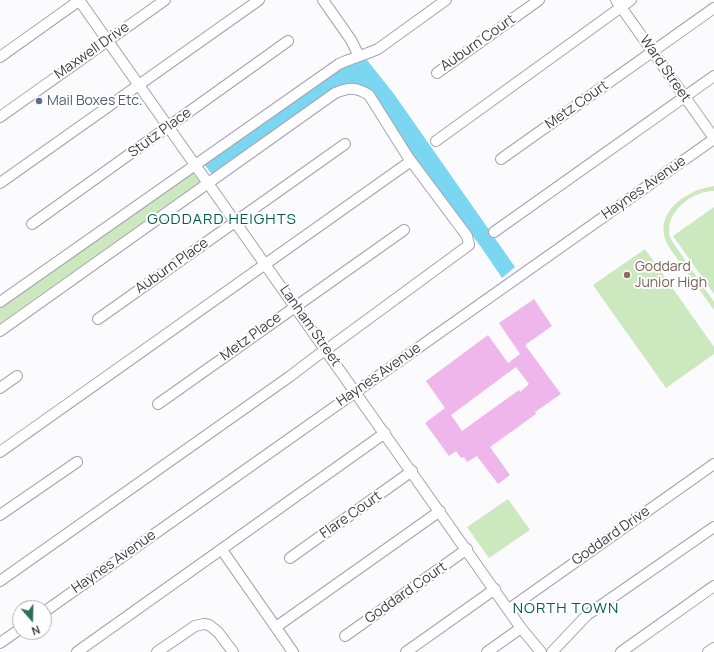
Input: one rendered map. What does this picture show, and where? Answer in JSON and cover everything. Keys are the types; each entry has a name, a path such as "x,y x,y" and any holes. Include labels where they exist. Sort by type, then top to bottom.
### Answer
{"street":[{"name":"Lanham Street","path":"80,0 509,608 521,628 541,652"},
{"path":"0,57 80,0"},
{"name":"Maxwell Drive","path":"0,117 165,0"},
{"path":"0,183 258,0"},
{"path":"323,0 351,40 359,56"},
{"path":"0,302 339,64 378,48 446,0"},
{"name":"Auburn Court","path":"437,72 539,0"},
{"path":"436,141 619,4 632,0"},
{"name":"Ward Street","path":"619,4 714,138"},
{"name":"Metz Court","path":"501,160 714,8"},
{"name":"Stutz Place","path":"32,224 288,41"},
{"path":"494,232 714,76"},
{"path":"0,331 209,184 335,93 352,88 361,90 369,95 411,161 467,236 469,246 289,377 0,581"},
{"name":"Haynes Avenue","path":"52,606 714,138"},
{"name":"Auburn Place","path":"98,319 345,144"},
{"path":"0,452 411,161"},
{"name":"Metz Place","path":"158,404 404,230"},
{"path":"0,388 17,376"},
{"path":"77,652 385,433"},
{"path":"0,515 77,462"},
{"name":"Goddard Drive","path":"509,608 714,464"},
{"name":"Flare Court","path":"290,558 412,471"},
{"path":"276,628 440,511"},
{"path":"552,652 587,615 714,527"},
{"name":"Goddard Court","path":"345,636 467,549"},
{"path":"222,550 293,652"},
{"path":"621,652 714,586"},
{"path":"406,652 495,589"},
{"path":"158,652 195,626 204,624 216,630 232,652"},
{"path":"487,652 521,628"},
{"path":"0,643 12,635"},
{"path":"708,652 714,648"}],"green space":[{"path":"189,168 204,187 0,331 0,302"},
{"path":"714,186 714,191 696,195 687,200 680,207 674,214 670,223 669,232 672,241 714,302 714,310 669,247 664,235 664,225 667,215 682,199 703,188"},
{"path":"714,207 714,294 673,236"},
{"path":"645,249 714,347 714,354 666,388 593,285"},
{"path":"508,499 530,530 489,558 467,527"}],"water":[{"path":"362,59 367,60 394,94 515,267 502,278 481,247 421,168 371,93 350,85 214,177 201,160 336,71"}],"building":[{"path":"534,299 552,326 525,345 561,394 490,447 510,475 498,484 477,456 467,462 464,457 461,458 456,451 449,456 425,423 445,408 426,381 488,335 508,363 520,354 499,323","holes":["516,367 529,384 520,392 519,390 462,431 451,415"]}],"place":[{"name":"Mail Boxes Etc.","path":"39,101"},
{"name":"Goddard Junior High","path":"627,275"}],"district":[{"name":"GODDARD HEIGHTS","path":"222,220"},
{"name":"NORTH TOWN","path":"566,609"}]}
